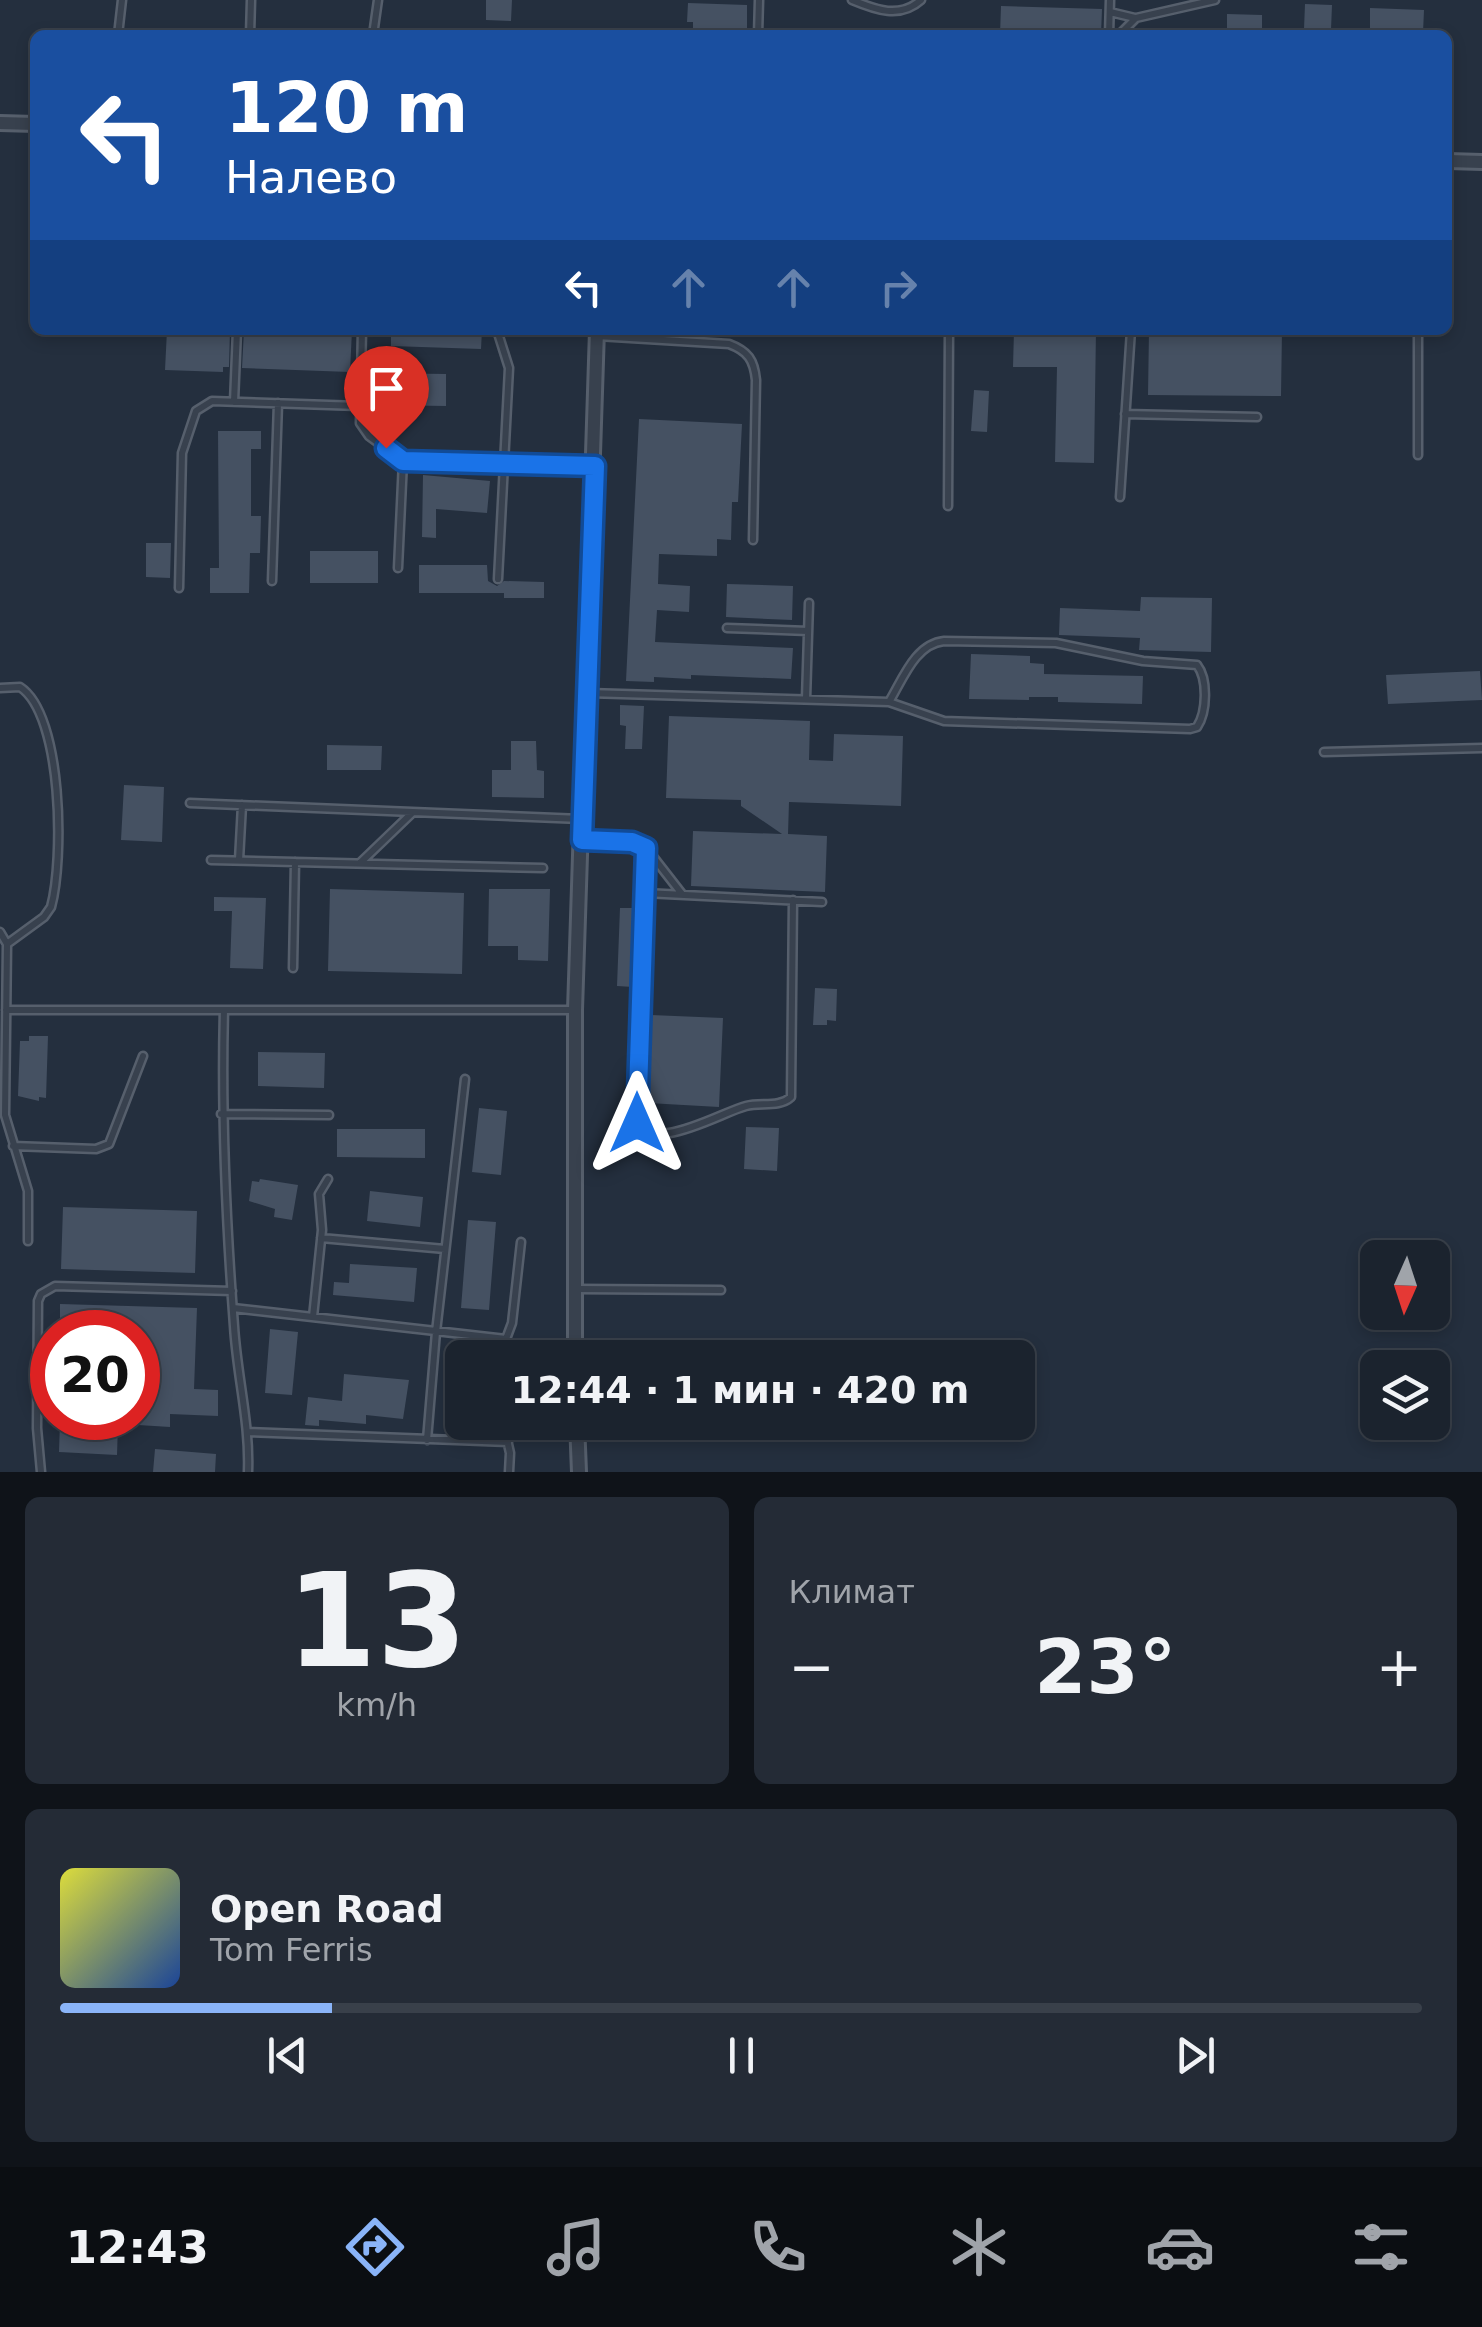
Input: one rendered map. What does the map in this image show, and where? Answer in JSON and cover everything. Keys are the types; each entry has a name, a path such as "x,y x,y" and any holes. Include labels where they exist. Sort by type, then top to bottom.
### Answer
{"street":[{"path":"0,122 30,124"},
{"path":"1452,161 1482,162"},
{"path":"576,1340 576,1010 597,335"},
{"path":"578,1440 579,1472"}],"lane":[{"path":"119,30 122,0"},
{"path":"250,30 251,0"},
{"path":"376,30 378,0"},
{"path":"758,30 759,0"},
{"path":"852,0 899,12 921,0"},
{"path":"1110,0 1110,30"},
{"path":"1110,12 1136,18 1215,0"},
{"path":"1124,30 1136,18"},
{"path":"234,402 237,335"},
{"path":"362,335 359,406 363,430 403,461 595,466"},
{"path":"498,335 510,368 498,579"},
{"path":"621,335 729,344 750,356 756,380 753,540"},
{"path":"948,506 949,335"},
{"path":"1120,497 1131,335"},
{"path":"1418,335 1418,455"},
{"path":"179,588 184,439 202,405 234,402 359,406"},
{"path":"272,581 278,404"},
{"path":"1125,414 1257,417"},
{"path":"398,568 403,461"},
{"path":"806,699 808,604"},
{"path":"728,628 808,632"},
{"path":"588,692 889,702 944,721 1190,729 1197,727 1203,715 1204,675 1197,665 1188,662 1142,660 1056,644 932,642 918,653 889,702"},
{"path":"0,688 20,687 38,705 52,748 57,811 52,906 44,917 7,944"},
{"path":"1324,752 1482,748"},
{"path":"190,803 582,819"},
{"path":"240,860 242,805"},
{"path":"359,863 413,812"},
{"path":"582,840 632,842 646,848 683,895"},
{"path":"646,848 635,1116 643,1130 672,1134 741,1107 784,1103 791,1097 793,900"},
{"path":"212,860 543,868"},
{"path":"293,968 296,862"},
{"path":"645,893 822,902"},
{"path":"0,932 7,944 4,1115 28,1191 28,1241"},
{"path":"6,1010 576,1010"},
{"path":"224,1010 221,1114 232,1308 249,1432 248,1472"},
{"path":"13,1146 96,1149 109,1144 143,1056"},
{"path":"427,1440 464,1079"},
{"path":"221,1114 329,1115"},
{"path":"313,1317 321,1238 320,1194 328,1179"},
{"path":"321,1238 445,1250"},
{"path":"232,1308 506,1339 512,1322 521,1242"},
{"path":"41,1472 36,1428 41,1294 55,1286 232,1291"},
{"path":"575,1289 721,1290"},
{"path":"249,1432 508,1442 509,1472"}],"building":[{"path":"486,0 512,0 511,21 486,20"},
{"path":"688,3 747,5 747,30 693,30 693,22 687,22"},
{"path":"1305,4 1332,5 1331,30 1304,29"},
{"path":"1001,6 1102,9 1101,30 1000,30"},
{"path":"1370,8 1424,10 1423,30 1370,30"},
{"path":"1227,14 1262,15 1262,30 1227,30"},
{"path":"167,335 230,335 229,367 223,367 223,372 165,370"},
{"path":"244,335 352,335 350,372 242,368"},
{"path":"391,335 482,335 481,349 391,346"},
{"path":"1014,335 1096,335 1094,463 1055,462 1057,367 1013,367"},
{"path":"1149,335 1282,335 1281,396 1148,395"},
{"path":"378,373 446,374 446,406 377,405"},
{"path":"974,390 989,391 987,432 971,431"},
{"path":"639,419 742,424 738,502 732,502 731,540 717,539 717,556 659,554 658,584 690,586 689,612 657,610 655,642 793,648 791,679 691,675 691,679 654,677 654,682 626,681"},
{"path":"218,431 261,431 261,449 251,449 251,516 261,516 260,553 250,553 249,593 210,593 210,568 219,568"},
{"path":"423,475 490,481 487,513 436,509 436,538 422,537"},
{"path":"146,543 171,543 170,578 146,577"},
{"path":"310,551 378,551 378,583 310,583"},
{"path":"419,565 487,565 488,581 497,586 504,581 544,582 544,598 504,598 504,593 419,593"},
{"path":"727,584 793,586 792,620 726,617"},
{"path":"1141,597 1212,598 1211,652 1139,650 1140,638 1059,635 1060,608 1140,611"},
{"path":"971,654 1030,656 1030,663 1044,664 1044,674 1143,676 1142,704 1058,702 1058,697 969,699"},
{"path":"1480,671 1482,700 1388,704 1386,675"},
{"path":"620,705 644,706 642,749 625,749 626,726 620,725"},
{"path":"669,716 810,721 809,760 833,761 834,734 903,736 901,806 789,802 788,834 827,836 825,892 691,886 693,831 782,834 741,806 741,800 666,798"},
{"path":"511,741 536,741 537,770 544,771 544,798 492,797 492,770 511,770"},
{"path":"327,745 382,746 381,770 327,770"},
{"path":"124,785 164,787 162,842 121,840"},
{"path":"330,889 464,893 462,974 328,971"},
{"path":"489,889 550,889 548,961 518,960 518,946 488,946"},
{"path":"214,897 266,898 263,969 230,968 232,911 214,911"},
{"path":"620,908 637,908 633,987 617,986"},
{"path":"815,988 837,989 836,1021 813,1025"},
{"path":"651,1015 723,1018 719,1107 648,1103"},
{"path":"29,1036 48,1036 46,1098 39,1097 39,1101 18,1096 20,1041 29,1041"},
{"path":"258,1052 325,1053 324,1088 258,1086"},
{"path":"479,1108 507,1111 501,1175 472,1172"},
{"path":"746,1127 779,1128 777,1171 744,1169"},
{"path":"337,1129 425,1129 425,1158 337,1157"},
{"path":"252,1181 298,1185 292,1220 274,1217 275,1209 249,1201"},
{"path":"370,1191 423,1197 420,1227 367,1221"},
{"path":"63,1207 197,1211 195,1273 61,1269"},
{"path":"468,1220 496,1222 489,1310 461,1308"},
{"path":"350,1264 417,1268 414,1302 333,1295 334,1282 349,1283"},
{"path":"60,1304 197,1308 194,1389 218,1390 218,1416 170,1414 170,1427 160,1426 160,1310 60,1310"},
{"path":"270,1329 298,1332 292,1395 265,1393"},
{"path":"344,1374 409,1380 403,1419 366,1415 366,1424 319,1420 319,1426 305,1425 308,1397 342,1401"},
{"path":"59,1440 117,1440 117,1455 59,1452"},
{"path":"155,1449 216,1454 215,1472 153,1472"}],"route":[{"path":"386,448 403,461 595,466 582,840 632,842 646,848 637,1123"}]}
